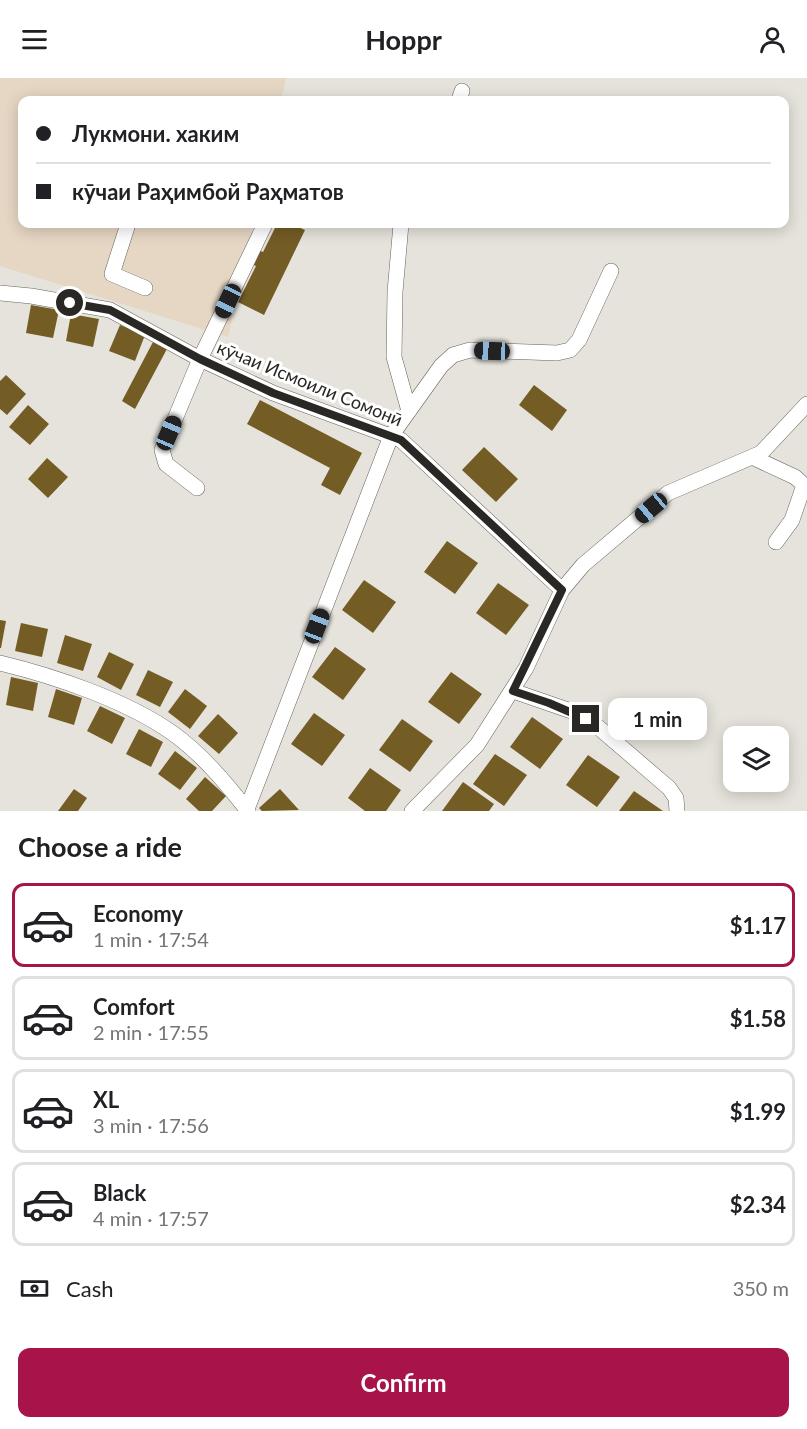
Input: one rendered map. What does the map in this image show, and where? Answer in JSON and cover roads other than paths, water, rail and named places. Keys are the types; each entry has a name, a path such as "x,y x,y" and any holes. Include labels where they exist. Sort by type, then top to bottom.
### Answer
{"street":[{"path":"127,228 112,274 145,288"},
{"path":"197,488 166,465 162,450 200,359 263,228"},
{"path":"401,228 395,292 394,357 409,411"},
{"path":"248,810 391,436 441,366 453,355 470,350 558,353 570,350 579,340 611,271"},
{"name":"кӯчаи Исмоили Сомонӣ","path":"0,293 110,310 200,359 273,393 401,440 562,590"},
{"path":"412,811 477,745 513,691 562,590 583,565 668,494 761,453 807,405"},
{"path":"752,457 795,477 804,485 792,520 776,542"},
{"path":"0,663 42,673 94,694 171,732 223,779 248,810"},
{"path":"513,691 574,712 598,727 669,788 676,798 677,811"}]}
